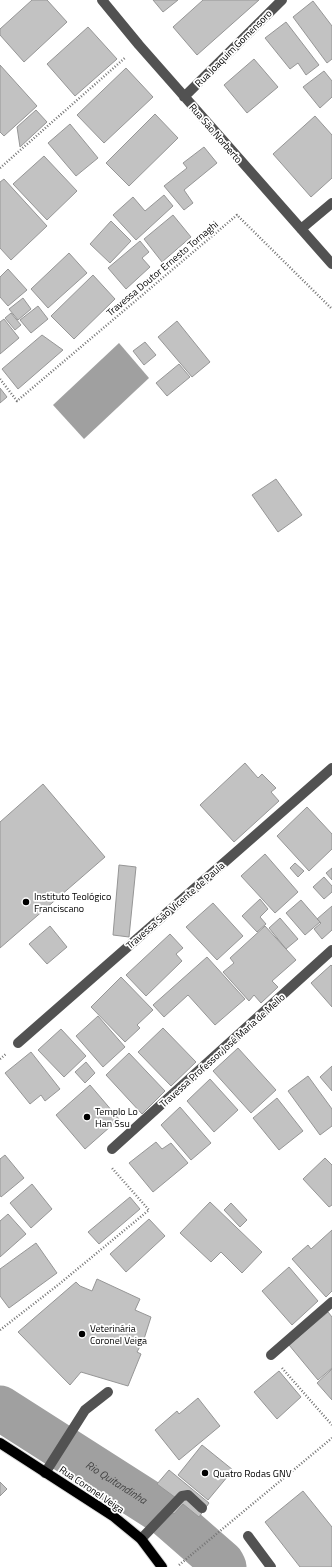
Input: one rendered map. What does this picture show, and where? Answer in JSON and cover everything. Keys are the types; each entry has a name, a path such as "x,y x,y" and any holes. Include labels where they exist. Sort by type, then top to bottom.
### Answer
{"main road":[{"name":"Rua Coronel Veiga","path":"0,1443 113,1516 141,1540 162,1567"}],"street":[{"name":"Rua São Norberto","path":"102,0 184,97 332,264"},
{"name":"Rua Joaquim Gomensoro","path":"184,97 282,0"},
{"path":"301,230 332,203"},
{"name":"Travessa São Vicente de Paula","path":"18,1043 332,768"},
{"name":"Travessa Professor José Maria de Mello","path":"112,1149 332,950"},
{"path":"271,1356 332,1302"},
{"path":"45,1472 85,1410 108,1392"},
{"path":"141,1540 182,1496 188,1495 202,1508"},
{"path":"248,1536 271,1567"}],"path":[{"path":"0,168 139,45"},
{"name":"Travessa Doutor Ernesto Tornaghi","path":"0,380 17,401 237,215 332,309"},
{"path":"0,1330 58,1285 149,1210 102,1158 112,1149"},
{"path":"271,1356 332,1425"},
{"path":"177,1567 332,1438"}],"shaded area":[{"path":"119,343 149,378 84,439 53,405"}],"building":[{"path":"32,0 47,0 67,22 24,62 0,35 0,29"},
{"path":"153,0 178,0 163,12"},
{"path":"203,0 259,0 197,55 173,27"},
{"path":"313,1 332,26 332,59 327,63 293,17"},
{"path":"286,22 319,65 306,75 298,63 290,69 265,38"},
{"path":"88,27 117,59 75,96 47,64"},
{"path":"254,59 278,87 247,113 224,85"},
{"path":"0,65 37,106 4,136 0,132"},
{"path":"126,68 153,97 104,143 77,115"},
{"path":"324,71 332,81 332,97 320,108 303,87"},
{"path":"36,110 47,122 20,147 17,127"},
{"path":"155,114 178,138 129,186 106,163"},
{"path":"315,116 332,135 332,178 311,197 273,154"},
{"path":"70,124 98,158 76,176 48,143"},
{"path":"204,147 217,163 184,190 193,203 184,210 164,186 187,168 183,163"},
{"path":"44,156 77,191 47,220 13,184"},
{"path":"4,179 47,226 11,260 0,248 0,182"},
{"path":"164,195 173,206 136,240 113,215 133,197 145,211"},
{"path":"173,215 191,237 162,262 144,239"},
{"path":"111,221 131,241 110,263 90,244"},
{"path":"140,241 149,252 142,258 150,267 126,289 108,268"},
{"path":"69,253 87,273 48,308 31,289"},
{"path":"8,269 27,290 8,306 0,297 0,277"},
{"path":"93,275 115,299 74,339 51,316"},
{"path":"23,298 31,309 18,320 9,309"},
{"path":"38,306 48,319 31,333 20,320"},
{"path":"11,313 21,325 15,330 5,318"},
{"path":"4,319 19,338 0,354 0,322"},
{"path":"177,321 210,362 192,377 158,337"},
{"path":"42,335 63,350 18,389 2,369"},
{"path":"145,342 156,355 144,365 133,351"},
{"path":"179,364 190,377 167,396 156,383"},
{"path":"0,388 7,397 0,403"},
{"path":"276,479 302,515 278,532 252,495"},
{"path":"245,763 258,778 262,774 276,788 271,792 279,801 234,842 200,805"},
{"name":"Instituto Teológico Franciscano","path":"43,784 105,857 0,948 0,822"},
{"path":"307,807 332,834 332,849 309,871 277,836"},
{"path":"265,854 298,892 275,913 241,876"},
{"path":"295,863 304,871 298,877 290,868"},
{"path":"119,865 136,867 129,937 113,935"},
{"path":"332,868 332,880 326,873"},
{"path":"324,877 332,886 332,892 324,899 313,887"},
{"path":"260,899 268,909 260,917 266,924 257,932 242,916"},
{"path":"301,900 320,922 305,935 286,913"},
{"path":"213,903 243,936 217,960 186,927"},
{"path":"332,906 332,930 322,939 314,929 321,923 317,919"},
{"path":"280,918 298,939 286,949 269,928"},
{"path":"50,926 67,947 47,964 29,944"},
{"path":"265,926 296,960 272,981 278,987 261,1003 254,995 249,1001 223,972 234,963 230,958"},
{"path":"170,934 183,948 176,954 182,961 146,996 126,975"},
{"path":"207,957 245,999 215,1025 188,995 164,1017 153,1005"},
{"path":"331,965 332,966 332,1007 311,983"},
{"path":"121,977 153,1010 137,1025 140,1028 125,1042 91,1007"},
{"path":"98,1016 125,1047 103,1067 76,1036"},
{"path":"163,1028 196,1062 171,1086 138,1052"},
{"path":"61,1029 86,1056 64,1077 38,1050"},
{"path":"238,1048 276,1090 251,1113 213,1071"},
{"path":"31,1052 60,1089 45,1101 41,1095 30,1104 5,1073"},
{"path":"129,1053 165,1091 142,1114 106,1075"},
{"path":"86,1062 95,1073 85,1083 75,1072"},
{"path":"332,1066 332,1091 320,1077"},
{"path":"308,1076 332,1109 332,1126 320,1135 288,1091"},
{"path":"210,1079 238,1110 214,1132 187,1101"},
{"name":"Templo Lo Han Ssu","path":"90,1085 119,1119 85,1149 56,1115"},
{"path":"277,1098 303,1131 279,1150 253,1118"},
{"path":"180,1107 211,1143 191,1160 161,1125"},
{"path":"156,1142 162,1149 171,1143 188,1163 153,1192 129,1163"},
{"path":"5,1155 24,1178 1,1197 0,1159"},
{"path":"325,1158 332,1165 332,1205 329,1207 303,1179"},
{"path":"32,1184 52,1209 31,1228 10,1203"},
{"path":"130,1197 140,1209 99,1244 88,1232"},
{"path":"210,1202 262,1252 242,1273 221,1252 211,1262 180,1233"},
{"path":"231,1203 247,1220 240,1227 224,1210"},
{"path":"8,1214 26,1234 0,1257 0,1221"},
{"path":"149,1219 165,1236 126,1272 110,1254"},
{"path":"332,1230 332,1291 326,1297 292,1259 308,1245 311,1249"},
{"path":"36,1243 57,1273 9,1308 0,1296 0,1269"},
{"path":"289,1267 318,1301 292,1325 262,1291"},
{"name":"Veterinária Coronel Veiga","path":"97,1279 140,1299 135,1310 151,1317 144,1339 137,1352 141,1354 128,1386 81,1372 70,1385 18,1332 76,1282 80,1286 92,1291"},
{"path":"328,1312 332,1317 332,1368 318,1380 289,1345"},
{"path":"332,1369 332,1400 317,1383"},
{"path":"279,1371 301,1397 277,1419 254,1392"},
{"path":"198,1398 220,1426 179,1460 155,1430 177,1411 179,1414"},
{"name":"Quatro Rodas GNV","path":"202,1445 233,1470 208,1500 178,1475"},
{"path":"169,1470 209,1503 199,1517 183,1504 174,1514 167,1509 176,1498 157,1484"},
{"path":"0,1482 7,1489 0,1496"},
{"path":"303,1491 332,1527 332,1567 300,1567 265,1522"}],"waterway":[{"name":"Rio Quitandinha","path":"0,1408 166,1514 222,1563 224,1567"}],"place":[{"name":"Instituto Teológico Franciscano","path":"26,902"},
{"name":"Templo Lo Han Ssu","path":"87,1117"},
{"name":"Veterinária Coronel Veiga","path":"82,1334"},
{"name":"Quatro Rodas GNV","path":"205,1473"}]}
